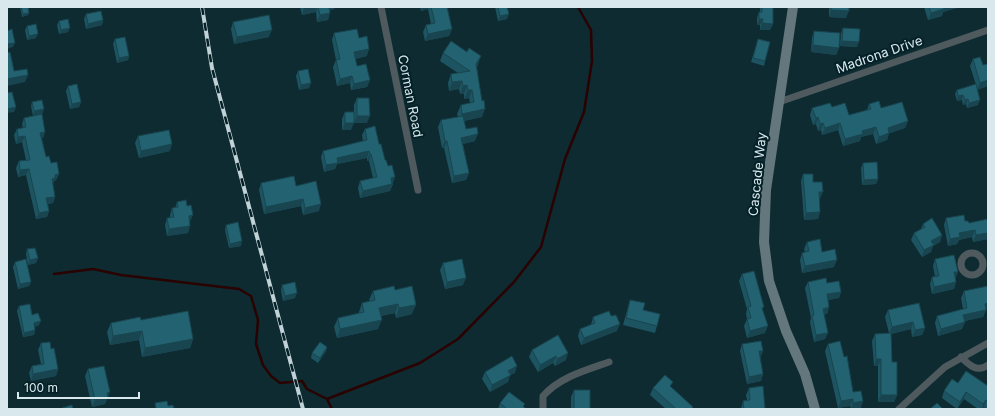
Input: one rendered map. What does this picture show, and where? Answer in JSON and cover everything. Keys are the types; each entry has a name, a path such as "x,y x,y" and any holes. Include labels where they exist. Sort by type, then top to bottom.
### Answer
{"street":[{"name":"Corman Road","path":"381,7 418,190"},
{"name":"Cascade Way","path":"793,7 766,190 764,242 770,281 786,331 805,374 815,409"},
{"name":"Madrona Drive","path":"779,102 988,30"},
{"path":"899,409 945,367 988,343"},
{"path":"961,357 977,369 988,365"},
{"path":"543,409 543,396 550,388 580,372 610,362"}],"building":[{"path":"21,7 28,7 29,13 23,14"},
{"path":"318,7 329,7 330,13 320,15"},
{"path":"431,7 447,7 452,29 428,34 426,25 435,23"},
{"path":"498,7 507,7 509,14 500,16"},
{"path":"762,7 773,7 773,24 762,23 763,19 759,19 759,12 762,12"},
{"path":"831,7 849,7 849,11 831,10"},
{"path":"929,7 944,7 944,9 931,13"},
{"path":"101,11 103,20 88,24 86,14"},
{"path":"269,15 272,30 237,37 233,22"},
{"path":"68,19 70,28 61,30 59,21"},
{"path":"36,24 38,34 29,36 27,26"},
{"path":"843,28 860,29 859,42 842,41"},
{"path":"12,29 15,43 7,44 7,31"},
{"path":"357,29 359,38 367,36 369,49 354,52 357,66 366,64 370,80 354,84 352,76 340,79 336,60 340,59 334,33"},
{"path":"814,31 840,33 839,48 813,45"},
{"path":"125,37 129,56 119,58 115,39"},
{"path":"758,39 770,42 765,61 753,58"},
{"path":"451,41 467,52 469,48 481,56 476,64 482,101 484,100 485,109 462,114 461,105 474,102 472,90 468,90 467,85 463,86 462,81 452,82 451,74 470,71 443,53"},
{"path":"10,52 14,71 27,69 28,75 7,79 7,53"},
{"path":"980,57 983,65 988,64 988,80 980,83 973,59"},
{"path":"308,69 311,83 301,85 298,71"},
{"path":"77,84 81,102 72,104 68,86"},
{"path":"976,84 980,100 969,103 968,99 965,100 963,95 958,96 957,90"},
{"path":"12,92 16,107 7,109 7,93"},
{"path":"357,98 369,98 370,116 357,116"},
{"path":"42,100 44,109 34,111 32,102"},
{"path":"879,101 881,108 902,102 908,121 888,128 889,133 879,137 876,127 862,131 863,134 845,139 840,123 825,128 823,123 820,124 818,117 816,118 812,108 830,103 832,107 845,103 849,115 871,109 869,104"},
{"path":"345,112 354,112 354,123 345,123"},
{"path":"42,114 45,132 40,133 46,157 49,156 51,163 57,162 59,174 55,175 55,178 52,179 55,197 46,198 49,211 39,213 29,169 20,170 19,161 30,160 25,136 18,137 17,129 26,127 24,118"},
{"path":"463,116 466,129 477,127 478,134 461,138 469,173 454,176 441,120"},
{"path":"375,126 379,144 381,144 385,160 388,166 392,165 395,177 391,178 392,184 363,191 360,181 377,177 369,151 337,158 338,163 326,165 323,151 367,140 365,129"},
{"path":"169,130 172,144 141,151 138,136"},
{"path":"877,162 878,179 864,180 863,163"},
{"path":"803,174 813,174 813,182 822,182 823,192 819,192 820,212 806,213"},
{"path":"294,176 296,186 316,181 321,204 305,208 303,199 266,207 261,183"},
{"path":"186,200 187,206 191,205 193,215 189,216 190,226 169,229 167,218 174,217 172,208 178,207 177,202"},
{"path":"964,215 965,221 968,221 969,223 988,219 988,233 976,235 975,230 959,233 960,237 950,239 946,218"},
{"path":"932,218 942,235 931,241 934,245 924,250 914,233 925,227 923,224"},
{"path":"238,222 242,241 230,244 226,225"},
{"path":"820,239 822,252 835,249 837,260 805,266 802,253 809,251 807,242"},
{"path":"35,248 38,258 30,260 27,249"},
{"path":"954,255 958,272 954,272 956,282 934,287 932,277 939,276 935,259"},
{"path":"26,259 31,282 20,284 15,262"},
{"path":"462,259 466,278 447,282 443,263"},
{"path":"754,271 764,307 762,308 768,326 750,331 747,319 751,318 748,307 751,306 742,274"},
{"path":"826,278 827,283 839,281 841,292 827,294 829,307 823,309 828,333 816,335 808,282"},
{"path":"295,282 297,293 285,296 282,285"},
{"path":"394,286 395,290 412,286 416,305 399,308 398,304 379,308 382,320 340,329 338,318 364,312 362,303 375,300 373,291"},
{"path":"988,286 988,303 985,304 986,310 963,315 965,322 941,329 937,316 967,308 964,291"},
{"path":"630,300 645,303 643,310 660,314 657,326 626,318"},
{"path":"919,303 925,328 915,330 913,322 892,327 888,310"},
{"path":"30,304 32,315 38,313 41,321 34,323 35,330 24,333 19,306"},
{"path":"188,311 193,339 145,348 142,331 113,336 111,323 140,317 141,320"},
{"path":"609,311 611,316 616,315 620,324 584,338 580,329 595,323 593,317"},
{"path":"891,333 892,362 897,362 897,395 881,395 881,359 876,359 875,334"},
{"path":"558,335 568,353 557,359 556,356 540,365 532,350"},
{"path":"761,341 763,351 759,351 763,374 749,377 742,344"},
{"path":"840,341 844,357 847,356 853,392 861,391 863,401 853,403 853,399 841,401 828,344"},
{"path":"50,342 51,349 54,348 58,369 33,374 32,366 44,364 41,343"},
{"path":"320,342 327,347 320,358 312,353"},
{"path":"512,356 517,366 508,371 511,375 492,385 485,372"},
{"path":"104,366 110,392 107,393 108,397 95,400 88,369"},
{"path":"966,371 988,386 988,401 986,400 983,404 966,392 960,402 944,391 952,379 958,383"},
{"path":"665,375 673,382 670,386 693,407 691,409 676,409 653,388"},
{"path":"763,386 765,409 744,409 743,401 750,400 749,388"},
{"path":"574,390 590,390 590,409 574,409"},
{"path":"509,392 525,404 523,406 526,409 507,409 500,403"},
{"path":"167,401 168,406 173,405 174,409 152,409 156,408 155,403"},
{"path":"937,403 943,409 930,409"},
{"path":"72,405 73,409 62,409 62,408"}],"waterway":[{"path":"327,399 420,363 458,339 514,282 541,247 565,159 584,112 592,61 591,30 578,7"},
{"path":"54,274 93,269 121,275 239,289 251,296 258,320 256,344 263,365 271,376 280,383 302,381 307,389 327,399 332,409"}],"railway":[{"path":"202,7 212,68 303,409"}]}
